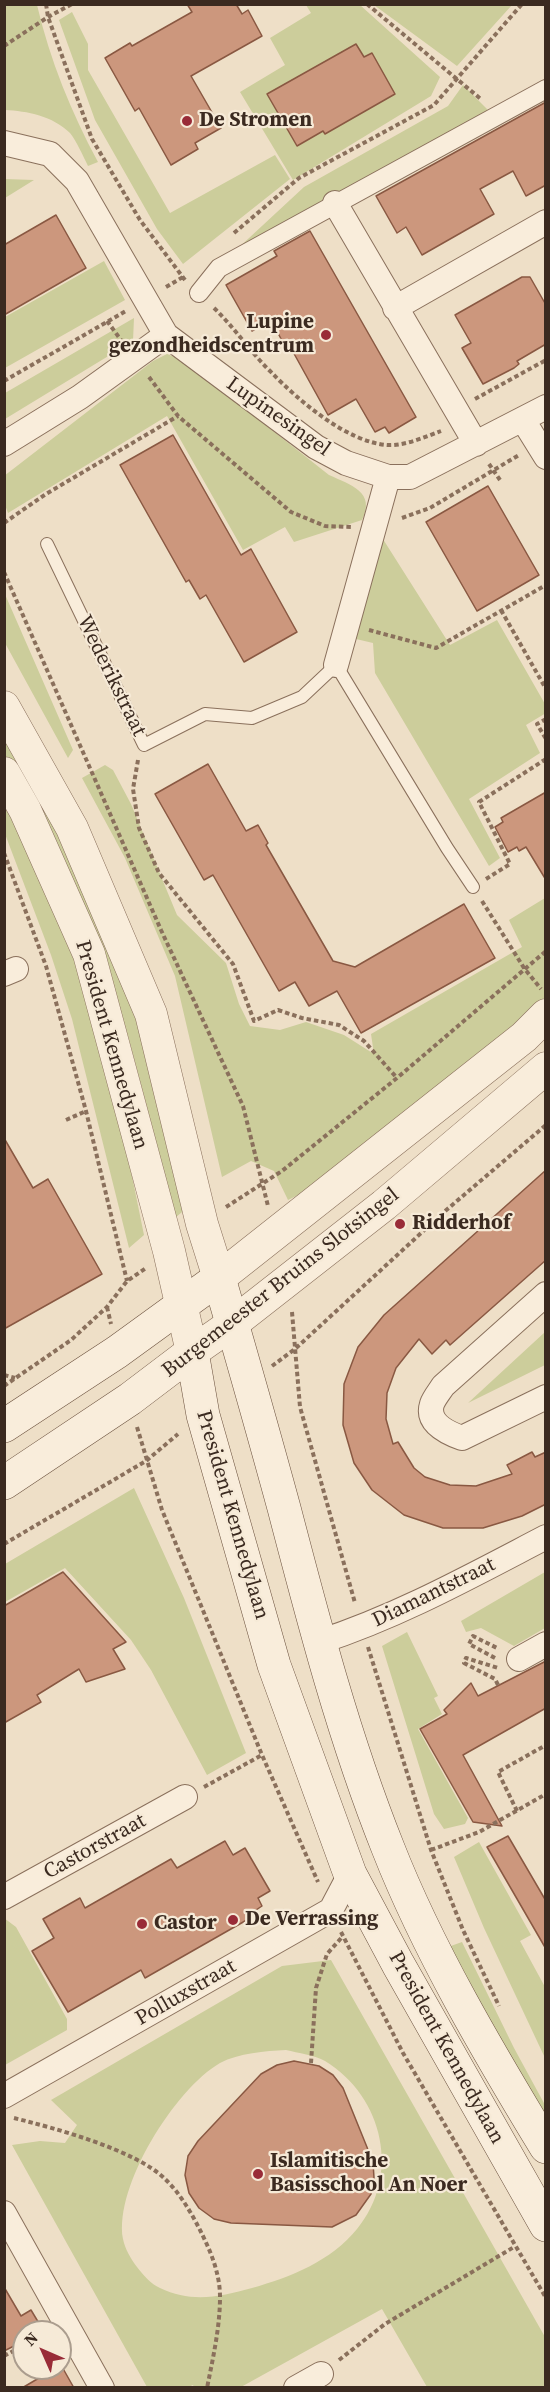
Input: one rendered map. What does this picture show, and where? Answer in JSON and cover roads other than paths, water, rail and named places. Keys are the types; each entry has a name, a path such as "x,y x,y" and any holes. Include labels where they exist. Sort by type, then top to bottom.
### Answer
{"main road":[{"name":"Burgemeester Bruins Slotsingel","path":"4,1426 117,1352 219,1278"},
{"name":"President Kennedylaan","path":"219,1278 348,1738 388,1850 433,1945 501,2073 546,2147"},
{"name":"Burgemeester Bruins Slotsingel","path":"4,1483 130,1399 192,1352"},
{"name":"President Kennedylaan","path":"192,1352 203,1415 274,1665 350,1874 398,1964 546,2225"}],"street":[{"path":"199,293 219,268 546,89"},
{"name":"Lupinesingel","path":"4,142 50,154 77,181 166,335 316,447 346,463 388,477 410,477 546,407"},
{"path":"335,203 476,444"},
{"path":"395,308 546,222"},
{"path":"4,444 80,397 166,335"},
{"path":"523,420 542,450"},
{"path":"336,665 388,477"},
{"name":"President Kennedylaan","path":"4,707 72,828 151,1014 202,1224 219,1278"},
{"name":"President Kennedylaan","path":"4,773 25,810 88,954 169,1251 192,1352"},
{"name":"Burgemeester Bruins Slotsingel","path":"219,1278 524,1037 546,1015"},
{"name":"Burgemeester Bruins Slotsingel","path":"192,1352 232,1324 384,1205 546,1068"},
{"path":"546,1294 443,1386 431,1405 433,1419 445,1432 462,1438 546,1397"},
{"name":"Diamantstraat","path":"320,1642 362,1628 423,1601 546,1537"},
{"path":"506,1662 546,1644"},
{"name":"Castorstraat","path":"4,1898 185,1797"},
{"name":"Polluxstraat","path":"4,2096 331,1910 350,1874"},
{"path":"7,2225 102,2388"},
{"path":"296,2388 321,2374"}],"lane":[{"name":"Wederikstraat","path":"47,544 144,745 205,714 252,718 302,697 336,665"},
{"path":"336,665 473,887"}],"place":[{"name":"De Stromen","path":"187,121"},
{"name":"Lupine gezondheidscentrum","path":"326,335"},
{"name":"Ridderhof","path":"400,1224"},
{"name":"De Verrassing","path":"233,1920"},
{"name":"Castor","path":"142,1924"},
{"name":"Islamitische Basisschool An Noer","path":"258,2174"}]}
